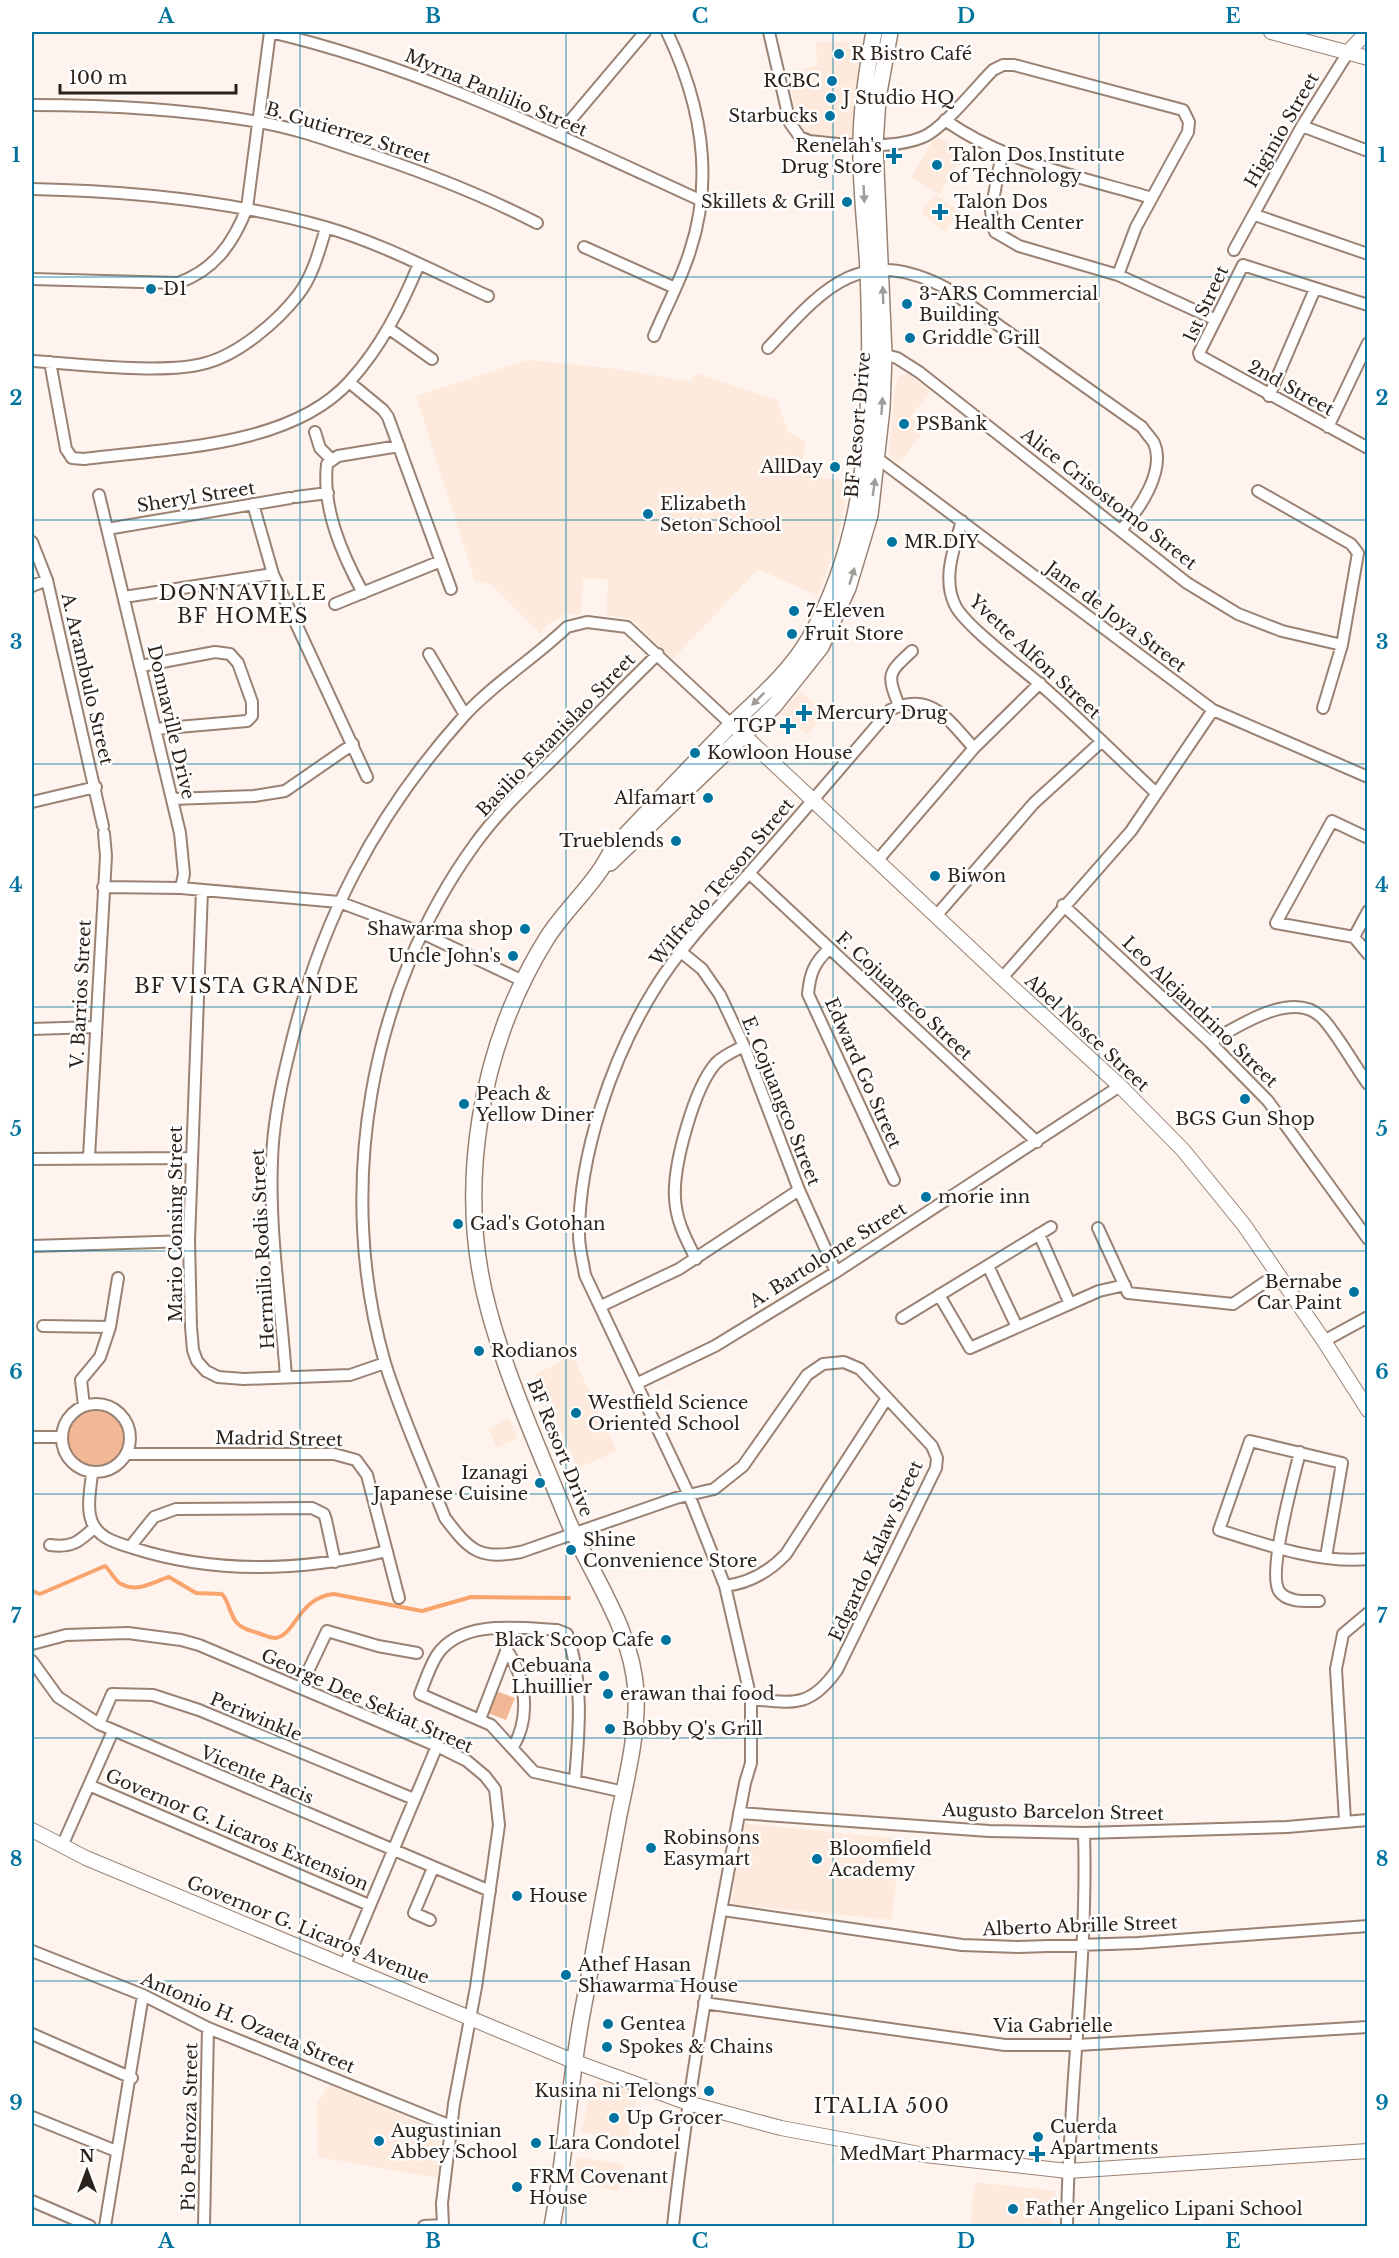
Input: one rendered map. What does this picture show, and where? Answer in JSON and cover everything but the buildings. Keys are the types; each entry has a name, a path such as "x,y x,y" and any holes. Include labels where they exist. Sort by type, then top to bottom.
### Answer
{"main road":[{"name":"BF Resort Drive","path":"603,867 615,861 788,690 821,646 848,588 863,542 878,459 875,271 864,99 874,32"},
{"name":"BF Resort Drive","path":"868,145 890,32"},
{"name":"BF Resort Drive","path":"552,2226 573,2061 624,1792 636,1692 629,1653 615,1613 573,1532 511,1380 488,1310 478,1260 474,1212 476,1151 484,1099 500,1042 523,981 548,937 576,898 603,867 617,844 732,724 784,674 808,640 830,598 855,511 877,353"}],"street":[{"path":"32,279 178,283 198,276 217,261 240,227 247,208 270,32"},
{"name":"Myrna Panlilio Street","path":"270,32 330,45 408,72 558,135 702,201"},
{"path":"558,135 645,32"},
{"path":"654,336 690,252 702,201 702,141 692,89 667,32"},
{"path":"769,32 794,131 809,141 868,145 925,137 945,120 993,70 1003,65 1014,65 1183,110 1189,122 1188,132 1136,227 1118,274"},
{"path":"1271,32 1349,51 1368,58"},
{"name":"Higinio Street","path":"1234,250 1302,126 1349,51 1367,32"},
{"name":"B. Gutierrez Street","path":"32,105 157,111 260,122 333,142 425,173 481,194 537,223"},
{"path":"945,120 964,134 1002,153 1152,198"},
{"path":"1302,126 1368,151"},
{"path":"1002,153 991,211 995,232 1019,246 1118,274 1214,319"},
{"path":"32,189 109,191 247,208 326,228 420,264 488,296"},
{"path":"1255,215 1368,254"},
{"path":"32,362 189,367 226,355 250,339 298,295 313,268 326,228"},
{"path":"584,247 674,287"},
{"path":"50,362 66,449 72,458 227,440 263,432 318,407 349,382 398,313 420,264"},
{"name":"1st Street","path":"1200,356 1200,349 1214,319 1243,265 1315,289"},
{"path":"768,348 815,297 831,285 875,271 924,276 946,288 1142,428 1154,443 1156,462 1151,481 1141,503 1121,530"},
{"path":"1269,396 1315,289 1368,305"},
{"path":"388,328 432,359"},
{"path":"1328,427 1368,343"},
{"name":"Alice Crisostomo Street","path":"877,353 920,372 1187,583 1238,614 1282,631 1342,645"},
{"name":"2nd Street","path":"1200,356 1269,396 1368,448"},
{"path":"349,382 383,410 399,446 451,589"},
{"path":"315,432 320,448 331,459"},
{"path":"363,593 344,556 328,493 327,464 331,459 399,446"},
{"name":"Jane de Joya Street","path":"865,450 1213,710 1368,777"},
{"path":"1258,491 1351,544 1358,553 1342,645 1323,708"},
{"name":"Sheryl Street","path":"107,529 328,493"},
{"name":"Donnaville Drive","path":"99,495 180,833 184,874 181,888"},
{"path":"253,504 273,574 367,777"},
{"name":"Yvette Alfon Street","path":"962,521 951,557 950,574 955,606 968,621 1040,683 1155,792"},
{"name":"A. Arambulo Street","path":"32,542 47,580 104,829"},
{"path":"335,604 441,561"},
{"path":"124,597 273,574"},
{"path":"32,586 47,580"},
{"name":"Hermilio Rodis Street","path":"286,1377 272,1161 277,1104 303,997 339,902 365,852 391,811 465,715 567,627 587,622 627,627 732,724"},
{"path":"899,705 890,680 891,670 912,651"},
{"path":"141,666 215,652 230,654 238,663 252,702 252,716 247,721 155,729"},
{"path":"429,654 465,715"},
{"name":"Basilio Estanislao Street","path":"573,1532 521,1552 496,1557 478,1553 461,1540 445,1518 386,1363 366,1270 362,1208 365,1141 373,1084 385,1032 422,933 474,845 507,803 658,654"},
{"path":"877,861 974,748 1040,683"},
{"path":"812,800 890,710 899,705 918,702 938,709 974,748"},
{"path":"1002,978 1063,905 1131,831 1155,792 1213,710"},
{"name":"Abel Nosce Street","path":"732,724 1120,1086 1184,1150 1244,1225 1324,1341 1368,1410"},
{"path":"936,916 1034,803 1101,742"},
{"path":"172,799 254,796 285,791 352,744"},
{"path":"32,802 96,787"},
{"name":"Wilfredo Tecson Street","path":"673,2226 688,2103 704,2003 723,1910 739,1813 751,1763 751,1699 725,1586 689,1495 585,1275 579,1237 581,1198 589,1157 607,1090 627,1040 654,990 681,952 812,800"},
{"path":"1368,838 1332,821 1276,923 1354,937 1368,954"},
{"name":"V. Barrios Street","path":"89,1157 106,856 104,829"},
{"name":"F. Cojuangco Street","path":"749,873 1037,1142"},
{"path":"103,886 181,888 339,902 422,933 523,981"},
{"name":"Mario Consing Street","path":"202,890 189,1241 192,1338 197,1361 206,1371 218,1377 244,1379 350,1375 386,1363"},
{"name":"Leo Alejandrino Street","path":"1063,905 1210,1042 1268,1101 1368,1239"},
{"path":"1354,937 1368,911"},
{"name":"Edward Go Street","path":"829,949 817,960 810,974 808,994 894,1180"},
{"name":"E. Cojuangco Street","path":"681,952 702,969 714,987 744,1046 799,1190 836,1272"},
{"path":"1210,1042 1248,1021 1282,1007 1302,1008 1320,1015 1368,1084"},
{"path":"32,1029 95,1027"},
{"path":"696,1258 679,1226 674,1198 678,1163 686,1129 706,1080 716,1063 744,1046"},
{"name":"A. Bartolome Street","path":"638,1383 715,1346 836,1272 1120,1086"},
{"path":"32,1159 191,1158"},
{"path":"601,1306 696,1258 799,1190"},
{"path":"902,1318 1051,1227"},
{"path":"1098,1228 1128,1293 1233,1304 1277,1274"},
{"path":"1039,1234 1070,1304"},
{"path":"32,1246 189,1241"},
{"path":"988,1266 1017,1327"},
{"path":"84,1406 81,1380 100,1356 110,1327 118,1278"},
{"path":"939,1295 968,1348 1099,1291 1125,1285"},
{"path":"1324,1341 1368,1317"},
{"path":"43,1326 110,1327"},
{"name":"Edgardo Kalaw Street","path":"573,1532 714,1489 743,1466 807,1375 823,1364 844,1362 860,1369 932,1446 937,1458 936,1468 837,1670 825,1686 810,1699 794,1703 751,1699"},
{"path":"725,1586 754,1579 774,1567 786,1554 887,1398"},
{"path":"84,1406 107,1406 125,1421 129,1443 126,1455 111,1468 92,1472 80,1468 70,1461 63,1450 61,1437 68,1418 84,1406"},
{"path":"32,1437 61,1437"},
{"path":"1326,1557 1342,1463 1250,1441 1219,1530 1278,1548 1326,1557 1368,1560"},
{"path":"1300,1452 1278,1548 1277,1585 1280,1592 1292,1599 1319,1601"},
{"name":"Madrid Street","path":"126,1455 347,1456 356,1460 367,1475 399,1598"},
{"path":"92,1472 90,1513 95,1527 107,1539 130,1547 180,1560 241,1568 317,1565 387,1551"},
{"path":"130,1547 154,1517 170,1510 312,1508 324,1514 335,1562"},
{"path":"50,1545 65,1547 77,1544 95,1527"},
{"path":"1345,1821 1336,1669 1343,1634 1368,1613"},
{"path":"480,1719 515,1628"},
{"path":"575,1780 578,1696 572,1648 567,1634 557,1630 488,1629 465,1634 449,1642 437,1655 420,1694 480,1719 502,1735 534,1772 624,1792"},
{"path":"300,1688 327,1631 378,1646 417,1653"},
{"name":"George Dee Sekiat Street","path":"32,1644 66,1635 128,1633 163,1637 199,1645 437,1746 467,1761 495,1789 499,1825 452,2126 442,2203 443,2226"},
{"path":"506,1649 516,1663 522,1679 524,1722 513,1747"},
{"name":"Vicente Pacis","path":"32,1661 58,1697 112,1731 490,1892"},
{"name":"Periwinkle","path":"99,1724 112,1694 153,1695 199,1710 414,1800"},
{"path":"62,1846 91,1786 112,1731"},
{"path":"345,1965 437,1746"},
{"name":"Governor G. Licaros Extension","path":"91,1786 369,1905"},
{"name":"Augusto Barcelon Street","path":"739,1813 989,1831 1084,1833 1287,1827 1368,1820"},
{"name":"Governor G. Licaros Avenue","path":"32,1830 62,1846 573,2061 688,2103 781,2128 872,2146 1068,2171 1368,2151"},
{"path":"1067,2226 1068,2171 1078,2045 1084,1833"},
{"path":"430,1920 414,1913 433,1868"},
{"name":"Alberto Abrille Street","path":"723,1910 962,1945 1081,1945 1368,1926"},
{"name":"Antonio H. Ozaeta Street","path":"32,1951 143,1995 208,2028 452,2126"},
{"path":"105,2226 116,2151 132,2078 143,1995"},
{"name":"Via Gabrielle","path":"704,2003 1005,2045 1078,2045 1368,2027"},
{"name":"Pio Pedroza Street","path":"204,2226 208,2028"},
{"path":"32,2034 132,2078"},
{"path":"32,2117 116,2151"},
{"path":"32,2201 90,2226"},
{"path":"424,2226 443,2226"}],"shaded area":[{"path":"816,42 863,42 853,138 817,137 807,133 799,124 787,73 817,66"},
{"name":"Talon Dos Institute of Technology","path":"935,136 964,152 940,194 911,178"},
{"name":"Talon Dos Health Center","path":"935,194 959,211 945,231 921,213"},
{"name":"Elizabeth Seton School","path":"527,360 610,368 691,382 696,373 777,400 788,432 806,441 801,473 850,483 836,544 818,596 758,569 673,659 631,619 606,615 608,579 583,579 581,614 566,614 550,623 540,633 490,584 475,581 416,396"},
{"name":"PSBank","path":"908,374 930,391 910,418 925,430 898,464 889,453 895,386 899,376"},
{"name":"Mercury Drug","path":"801,692 826,712 808,735 781,714"},
{"name":"Westfield Science Oriented School","path":"573,1356 617,1451 578,1468 535,1374"},
{"path":"96,1410 107,1412 116,1418 122,1427 124,1438 122,1449 116,1458 107,1464 96,1466 85,1464 76,1458 70,1449 68,1438 70,1427 76,1418 85,1412"},
{"path":"509,1418 517,1438 497,1448 489,1429"},
{"path":"496,1691 515,1698 506,1720 488,1713"},
{"name":"Bloomfield Academy","path":"740,1823 900,1839 892,1920 732,1904"},
{"path":"597,2082 606,2082 638,2095 627,2140 581,2132 591,2088"},
{"name":"Augustinian Abbey School","path":"331,2084 436,2130 442,2151 437,2178 318,2157 317,2103"},
{"path":"577,2157 623,2164 619,2191 572,2183"},
{"name":"Father Angelico Lipani School","path":"975,2182 1056,2191 1052,2226 970,2226"}],"waterway":[{"path":"32,1591 40,1594 105,1566 119,1583 127,1586 145,1586 169,1577 196,1593 222,1594 234,1620 239,1625 250,1631 276,1638 288,1630 305,1608 322,1597 334,1594 422,1611 471,1597 569,1598"}],"place":[{"name":"R Bistro Café","path":"839,54"},
{"name":"RCBC","path":"832,81"},
{"name":"J Studio HQ","path":"831,98"},
{"name":"Starbucks","path":"830,116"},
{"name":"Renelah's Drug Store","path":"894,156"},
{"name":"Talon Dos Institute of Technology","path":"937,165"},
{"name":"Skillets & Grill","path":"847,202"},
{"name":"Talon Dos Health Center","path":"940,212"},
{"name":"D1","path":"151,289"},
{"name":"3-ARS Commercial Building","path":"907,304"},
{"name":"Griddle Grill","path":"910,338"},
{"name":"PSBank","path":"904,424"},
{"name":"AllDay","path":"835,467"},
{"name":"Elizabeth Seton School","path":"648,514"},
{"name":"MR.DIY","path":"892,542"},
{"name":"7-Eleven","path":"794,611"},
{"name":"Fruit Store","path":"792,634"},
{"name":"Mercury Drug","path":"804,713"},
{"name":"TGP","path":"788,726"},
{"name":"Kowloon House","path":"695,753"},
{"name":"Alfamart","path":"708,798"},
{"name":"Trueblends","path":"676,841"},
{"name":"Biwon","path":"935,876"},
{"name":"Shawarma shop","path":"525,929"},
{"name":"Uncle John's","path":"513,956"},
{"name":"BGS Gun Shop","path":"1245,1099"},
{"name":"Peach & Yellow Diner","path":"464,1104"},
{"name":"morie inn","path":"926,1197"},
{"name":"Gad's Gotohan","path":"458,1224"},
{"name":"Bernabe Car Paint","path":"1354,1292"},
{"name":"Rodianos","path":"479,1351"},
{"name":"Westfield Science Oriented School","path":"576,1413"},
{"name":"Izanagi Japanese Cuisine","path":"540,1483"},
{"name":"Shine Convenience Store","path":"571,1550"},
{"name":"Black Scoop Cafe","path":"666,1640"},
{"name":"Cebuana Lhuillier","path":"604,1676"},
{"name":"erawan thai food","path":"608,1694"},
{"name":"Bobby Q's Grill","path":"610,1729"},
{"name":"Robinsons Easymart","path":"651,1848"},
{"name":"Bloomfield Academy","path":"817,1859"},
{"name":"House","path":"517,1896"},
{"name":"Athef Hasan Shawarma House","path":"566,1975"},
{"name":"Gentea","path":"608,2024"},
{"name":"Spokes & Chains","path":"607,2047"},
{"name":"Kusina ni Telongs","path":"709,2091"},
{"name":"Up Grocer","path":"614,2118"},
{"name":"Cuerda Apartments","path":"1038,2137"},
{"name":"Augustinian Abbey School","path":"379,2141"},
{"name":"Lara Condotel","path":"536,2143"},
{"name":"MedMart Pharmacy","path":"1037,2154"},
{"name":"FRM Covenant House","path":"517,2187"},
{"name":"Father Angelico Lipani School","path":"1013,2209"}],"district":[{"name":"DONNAVILLE BF HOMES","path":"243,604"},
{"name":"BF VISTA GRANDE","path":"247,986"},
{"name":"ITALIA 500","path":"882,2106"}]}
